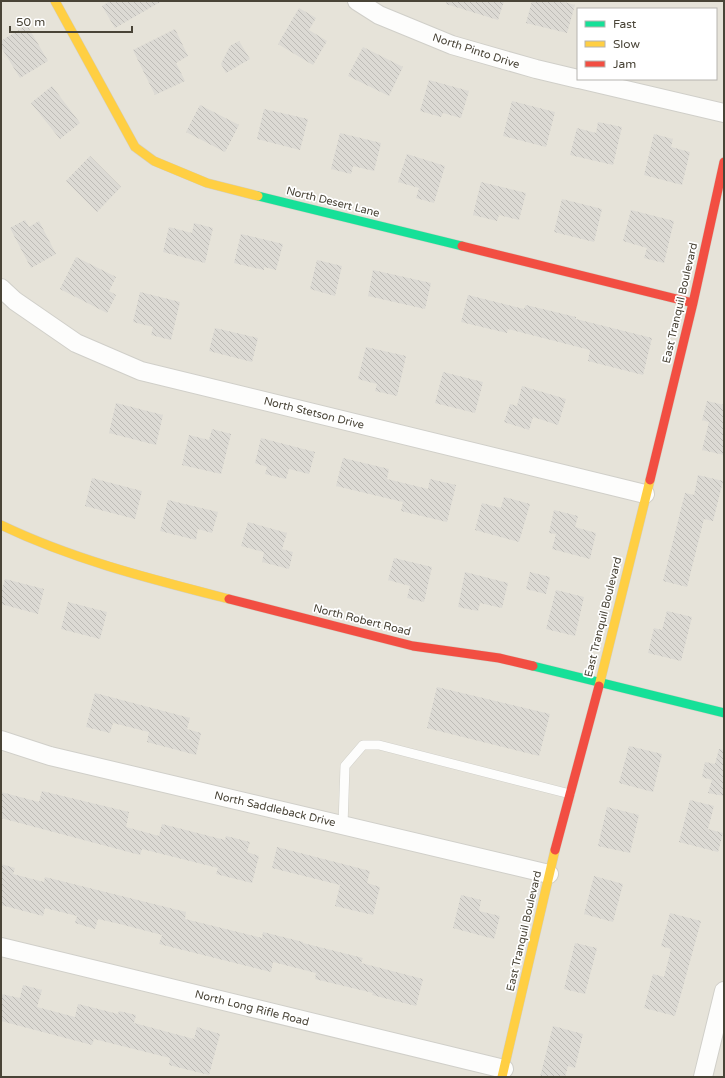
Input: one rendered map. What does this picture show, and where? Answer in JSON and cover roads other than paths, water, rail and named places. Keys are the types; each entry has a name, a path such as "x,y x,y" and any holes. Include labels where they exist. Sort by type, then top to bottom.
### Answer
{"street":[{"name":"North Desert Lane","path":"56,1 135,147 154,161 207,183 693,303"},
{"name":"North Pinto Drive","path":"357,1 379,16 452,45 536,69 577,79"},
{"name":"North Pinto Drive","path":"582,80 724,113"},
{"name":"East Tranquil Boulevard","path":"503,1073 549,874 600,683 645,494 693,303 724,162"},
{"name":"North Stetson Drive","path":"1,288 15,301 76,343 141,371 645,494"},
{"name":"North Robert Road","path":"1,525 32,540 77,557 131,574 413,646 499,658 724,713"},
{"name":"North Saddleback Drive","path":"1,740 50,756 549,874"},
{"name":"North Long Rifle Road","path":"1,947 503,1073"},
{"path":"704,1077 724,991"}],"lane":[{"path":"343,825 345,766 363,745 379,745 570,794"}]}
